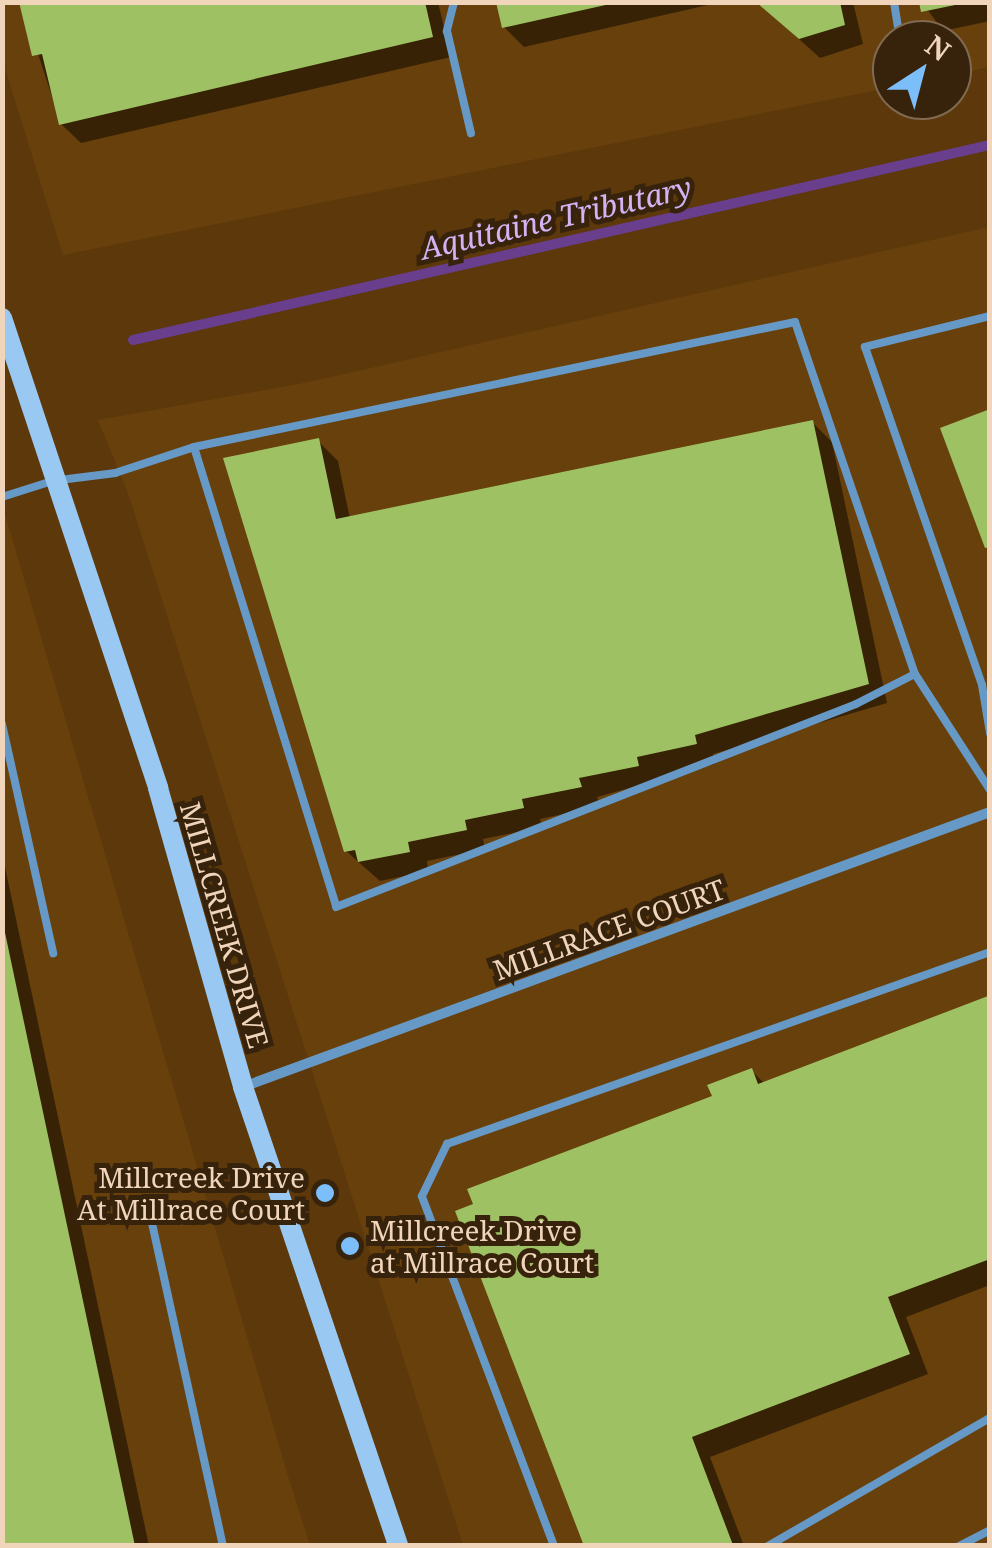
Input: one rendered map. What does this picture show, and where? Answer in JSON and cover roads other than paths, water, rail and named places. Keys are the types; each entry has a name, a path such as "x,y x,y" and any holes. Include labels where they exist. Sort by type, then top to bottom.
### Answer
{"street":[{"name":"MILLCREEK DRIVE","path":"2,318 52,481 158,788 243,1087 398,1546"},
{"name":"MILLRACE COURT","path":"243,1087 990,812"}],"lane":[{"path":"454,2 447,31 471,133"},
{"path":"990,316 864,347 986,684 990,733"},
{"path":"2,497 52,481 116,473 194,447 795,322 915,674 990,790"},
{"path":"194,447 336,908 856,704 915,674"},
{"path":"2,724 53,953"},
{"path":"554,1546 422,1196 448,1144 990,952"},
{"path":"148,1205 223,1546"},
{"path":"768,1546 990,1418"},
{"path":"960,1546 990,1530"}],"waterway":[{"name":"Aquitaine Tributary","path":"133,340 990,145"}],"place":[{"name":"Millcreek Drive At Millrace Court","path":"325,1193"},
{"name":"Millcreek Drive at Millrace Court","path":"350,1246"}]}
